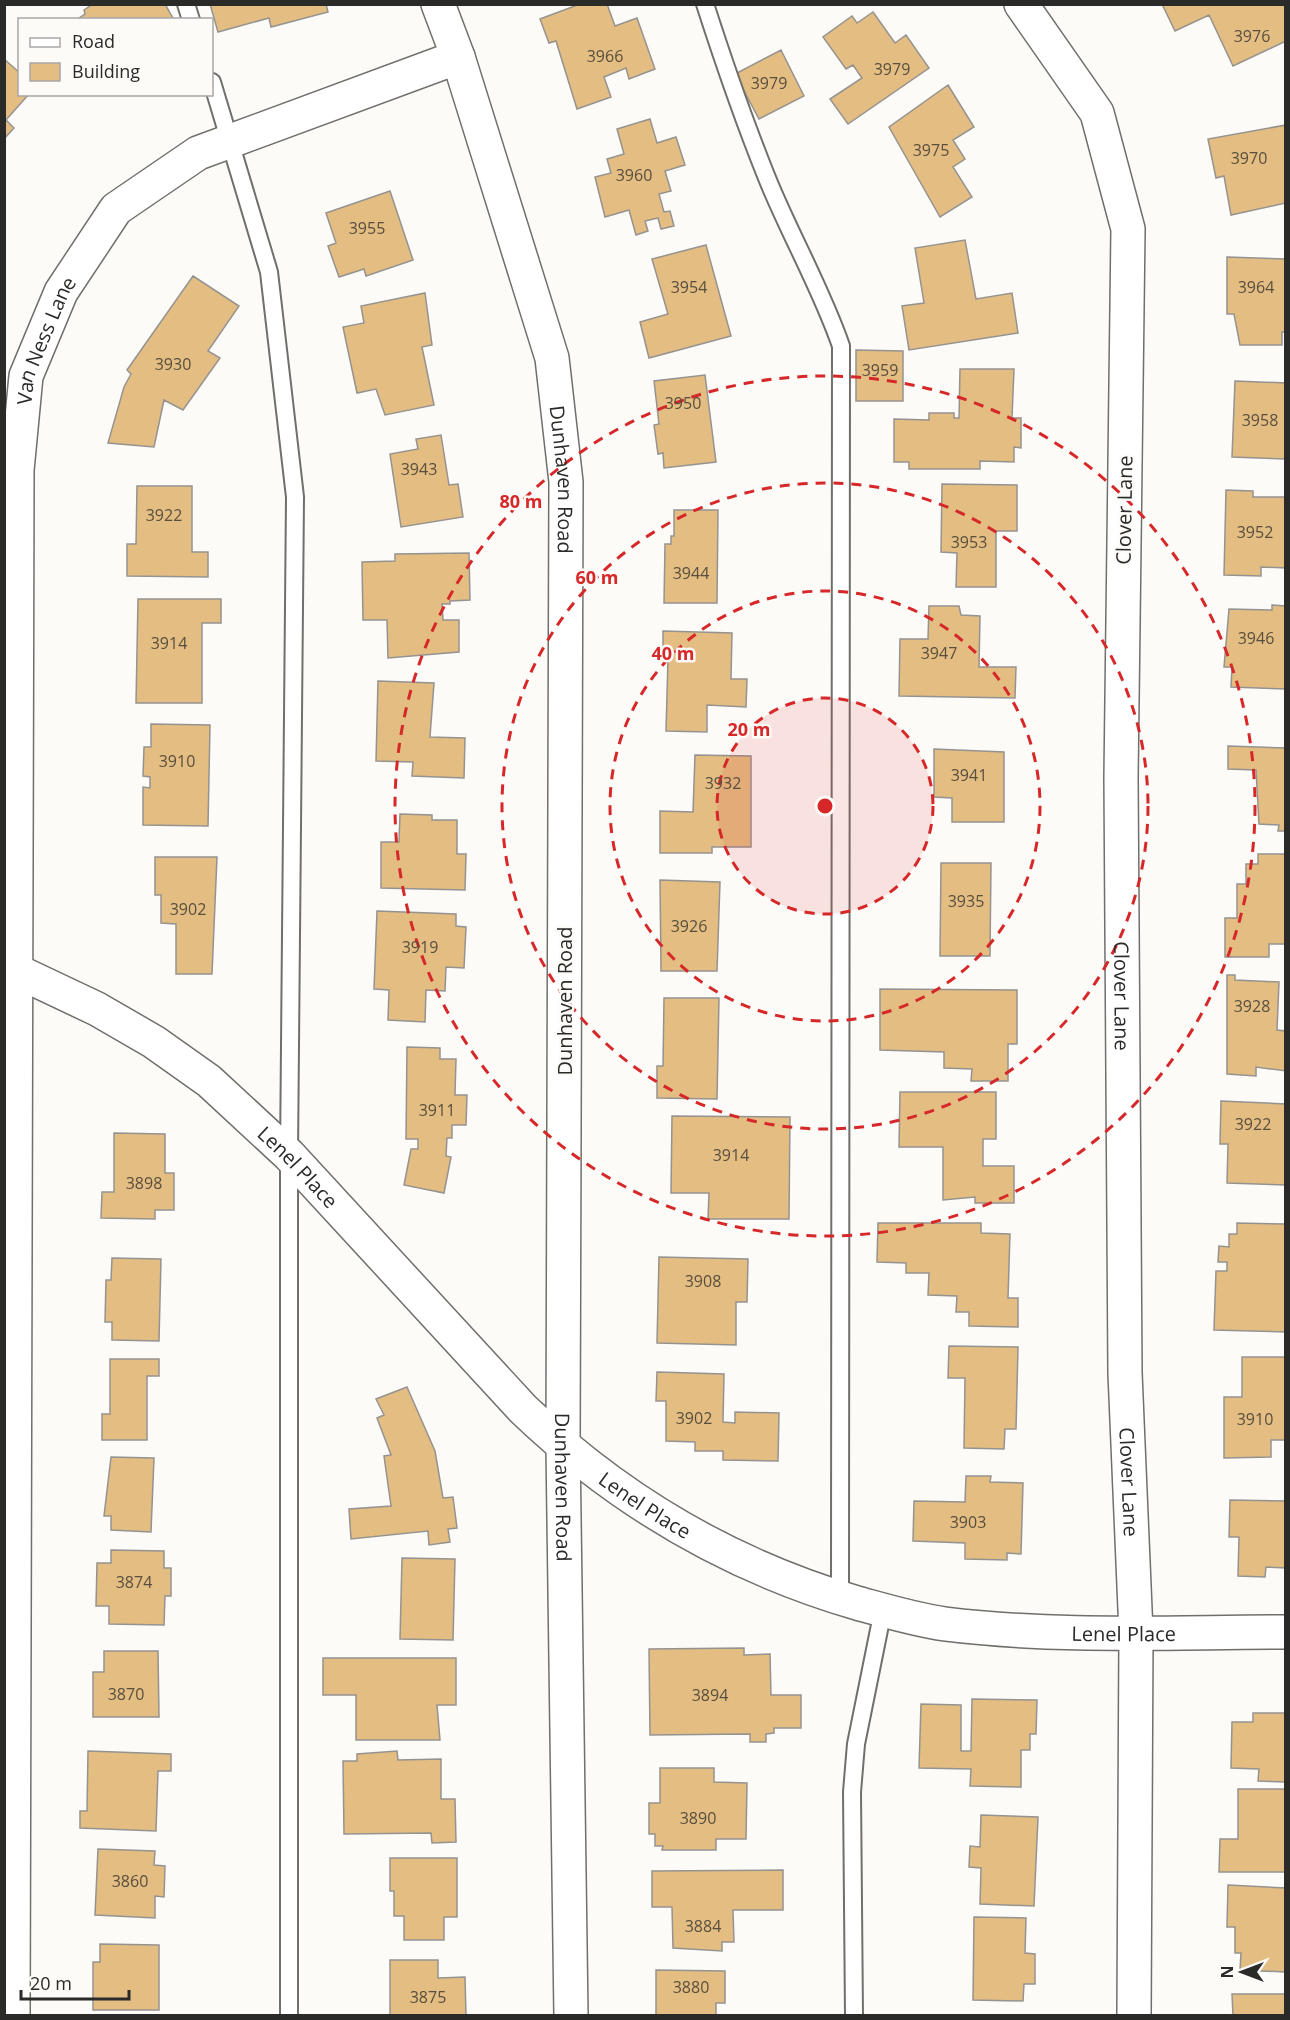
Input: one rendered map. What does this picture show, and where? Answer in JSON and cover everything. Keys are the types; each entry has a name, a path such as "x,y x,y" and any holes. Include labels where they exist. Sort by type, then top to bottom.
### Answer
{"street":[{"name":"Dunhaven Road","path":"438,4 458,57 552,358 566,482 563,1448 572,2016"},
{"name":"Clover Lane","path":"1021,4 1097,113 1128,230 1121,778 1125,1373 1136,1633 1134,2016"},
{"name":"Van Ness Lane","path":"13,2016 10,967 17,470 26,376 61,292 117,209 198,153 458,57"},
{"name":"Lenel Place","path":"10,967 97,1009 154,1042 210,1081 289,1155 523,1409 563,1448 627,1495 714,1547 788,1581 883,1610 943,1624 989,1628 1136,1633 1286,1632"}],"lane":[{"path":"705,4 734,91 768,180 827,306 841,346 840,1598"},
{"path":"213,85 268,272 295,497 289,1155 289,2016"},
{"path":"854,2016 852,1792 856,1744 883,1610"}],"building":[{"path":"93,4 165,4 173,18 79,18 85,14 84,10"},
{"path":"210,4 326,4 328,12 271,27 269,18 218,32"},
{"path":"580,4 607,4 615,26 637,18 655,69 629,79 626,68 604,77 611,97 577,109 556,41 549,43 540,19"},
{"path":"1162,4 1286,4 1286,41 1233,66 1209,15 1175,31"},
{"path":"873,12 895,43 906,35 929,68 848,124 830,99 862,78 853,65 846,69 823,37 852,16 857,23"},
{"path":"781,50 804,96 759,119 735,74"},
{"path":"4,59 18,71 18,96 27,96 6,120 14,128 4,139"},
{"path":"948,85 974,127 953,140 965,159 953,167 972,197 940,217 889,127"},
{"path":"650,119 657,143 676,137 685,165 665,171 671,191 659,194 664,212 670,211 674,226 661,229 658,218 645,221 648,231 636,235 629,210 605,217 595,177 611,173 607,159 624,154 617,129"},
{"path":"1286,125 1286,203 1231,215 1224,176 1216,178 1208,139"},
{"path":"390,191 413,260 366,276 364,269 339,277 328,246 336,243 326,213"},
{"path":"965,240 976,299 1012,293 1018,333 909,350 902,306 924,303 915,248"},
{"path":"706,245 731,336 649,358 640,322 668,314 652,259"},
{"path":"1227,257 1286,259 1286,332 1282,332 1282,345 1240,345 1234,314 1227,314"},
{"path":"193,276 239,306 208,351 220,358 183,410 164,400 154,447 108,443 124,387 131,374 127,370"},
{"path":"425,293 432,345 422,347 434,405 385,415 376,389 357,393 343,327 364,323 361,306"},
{"path":"856,350 903,351 903,401 856,401"},
{"path":"960,369 1014,369 1012,418 1021,418 1021,448 1014,447 1014,462 980,461 980,469 909,469 909,462 894,462 894,419 929,420 929,413 954,413 954,418 959,418"},
{"path":"705,375 716,462 664,468 663,453 658,454 654,425 659,424 654,381"},
{"path":"1235,381 1286,383 1286,459 1232,457"},
{"path":"441,435 449,485 458,484 463,517 401,527 390,454 418,449 416,439"},
{"path":"942,484 1017,485 1017,531 996,531 996,587 956,587 957,553 941,552"},
{"path":"137,486 192,486 192,552 208,552 208,577 127,576 127,544 136,544"},
{"path":"1226,490 1253,491 1253,497 1286,497 1286,568 1261,567 1261,576 1224,575"},
{"path":"674,510 718,510 717,603 664,603 665,544 671,544 671,536 674,536"},
{"path":"469,553 470,600 450,601 450,604 442,604 443,620 459,620 459,652 388,658 387,620 363,620 362,562 395,561 395,554"},
{"path":"138,599 221,599 221,623 202,623 202,703 136,703"},
{"path":"1272,605 1286,606 1286,689 1231,687 1232,667 1224,667 1229,609 1272,610"},
{"path":"929,606 959,606 961,615 980,616 979,667 1016,667 1015,698 899,696 900,639 928,639"},
{"path":"663,631 732,633 731,679 747,679 746,707 707,705 707,732 666,731 668,659 663,659"},
{"path":"378,681 434,683 430,737 465,738 464,778 412,776 413,762 376,761"},
{"path":"151,724 210,725 208,826 143,825 143,787 150,788 150,777 143,776 144,747 151,747"},
{"path":"1228,746 1286,748 1286,831 1278,831 1279,825 1259,824 1256,770 1228,769"},
{"path":"934,749 1004,752 1004,822 952,822 952,798 934,797"},
{"path":"695,755 751,756 751,847 712,847 712,853 660,853 660,811 693,812"},
{"path":"400,814 432,815 432,820 457,820 457,854 466,854 465,890 381,888 381,842 399,842"},
{"path":"1258,854 1286,854 1286,944 1269,944 1269,957 1225,957 1225,918 1237,918 1237,884 1246,884 1246,864 1258,864"},
{"path":"155,857 217,857 212,974 176,974 176,924 161,923 161,895 155,895"},
{"path":"941,863 991,863 990,956 940,956"},
{"path":"660,880 720,882 717,971 661,971"},
{"path":"377,911 456,914 456,926 466,927 464,968 446,967 445,991 426,990 425,1022 388,1020 389,990 374,989"},
{"path":"1227,975 1235,975 1235,980 1279,982 1277,1030 1286,1031 1286,1071 1256,1067 1256,1076 1227,1074"},
{"path":"880,989 1017,990 1017,1044 1008,1044 1008,1081 971,1081 972,1069 944,1068 944,1052 880,1050"},
{"path":"664,998 719,998 717,1099 657,1098 657,1066 663,1066"},
{"path":"407,1047 440,1048 440,1059 456,1059 455,1095 467,1095 466,1125 452,1125 452,1138 447,1138 446,1156 451,1157 444,1193 404,1185 411,1149 418,1149 418,1139 406,1139"},
{"path":"900,1092 996,1092 996,1139 983,1139 983,1166 1014,1166 1014,1203 975,1203 975,1197 943,1200 943,1147 899,1147"},
{"path":"1221,1101 1286,1104 1286,1185 1227,1183 1228,1144 1220,1144"},
{"path":"672,1116 790,1117 789,1219 708,1219 709,1193 671,1193"},
{"path":"114,1133 165,1134 165,1173 174,1173 174,1210 155,1210 155,1219 101,1218 102,1192 114,1192"},
{"path":"878,1223 981,1223 981,1233 1010,1234 1008,1298 1018,1298 1018,1327 969,1326 969,1312 956,1312 957,1296 928,1295 929,1273 906,1273 906,1263 877,1262"},
{"path":"1237,1223 1286,1224 1286,1332 1214,1330 1216,1271 1227,1271 1227,1262 1218,1262 1219,1246 1229,1247 1229,1234 1237,1234"},
{"path":"659,1257 748,1259 747,1302 736,1302 736,1345 657,1343"},
{"path":"112,1258 161,1259 159,1341 112,1340 112,1322 105,1322 106,1280 111,1280"},
{"path":"949,1346 1018,1347 1016,1429 1005,1429 1004,1449 964,1448 965,1378 948,1378"},
{"path":"1242,1357 1286,1357 1286,1440 1271,1440 1271,1457 1224,1458 1224,1397 1242,1397"},
{"path":"110,1359 159,1359 159,1376 147,1376 147,1440 102,1440 102,1414 110,1414"},
{"path":"657,1372 724,1374 723,1422 735,1423 735,1412 779,1413 778,1461 723,1460 723,1451 695,1451 695,1442 666,1441 666,1401 656,1401"},
{"path":"407,1387 435,1451 443,1498 453,1497 457,1528 448,1529 450,1542 429,1545 428,1531 351,1539 349,1509 391,1506 384,1456 391,1455 377,1418 384,1415 376,1399"},
{"path":"111,1457 154,1458 151,1532 111,1530 111,1516 104,1516"},
{"path":"966,1476 991,1476 990,1482 1023,1483 1021,1554 1007,1553 1007,1560 965,1559 965,1543 913,1541 914,1501 965,1502"},
{"path":"1230,1500 1286,1501 1286,1568 1266,1567 1265,1577 1238,1576 1239,1537 1229,1537"},
{"path":"111,1550 164,1551 164,1568 171,1568 171,1596 165,1596 164,1625 109,1624 109,1606 96,1606 97,1563 111,1563"},
{"path":"402,1558 455,1559 453,1640 400,1639"},
{"path":"744,1648 744,1655 770,1654 771,1695 801,1695 801,1728 774,1728 774,1733 766,1734 766,1742 750,1742 750,1734 650,1735 649,1649"},
{"path":"104,1651 158,1651 159,1717 93,1717 93,1672 104,1672"},
{"path":"323,1658 456,1658 456,1705 437,1705 440,1740 356,1740 356,1695 323,1695"},
{"path":"972,1699 1037,1700 1036,1734 1030,1734 1030,1750 1021,1750 1021,1787 970,1786 971,1769 919,1768 921,1704 961,1705 961,1751 971,1751"},
{"path":"1253,1713 1286,1713 1286,1782 1258,1781 1259,1769 1231,1768 1232,1722 1253,1722"},
{"path":"88,1751 171,1754 171,1771 158,1771 156,1831 80,1828 80,1811 87,1811"},
{"path":"397,1751 398,1760 441,1759 441,1799 455,1799 456,1842 432,1843 431,1833 344,1834 343,1761 357,1761 357,1754"},
{"path":"660,1768 714,1768 714,1782 747,1783 746,1839 716,1839 716,1850 662,1850 663,1846 655,1846 655,1834 649,1834 649,1803 660,1803"},
{"path":"1238,1789 1286,1789 1286,1872 1219,1872 1220,1839 1238,1839"},
{"path":"981,1815 1038,1817 1034,1906 980,1904 981,1868 969,1867 970,1846 980,1847"},
{"path":"98,1849 155,1851 154,1865 165,1866 164,1897 155,1896 155,1918 95,1915"},
{"path":"390,1858 457,1858 457,1917 444,1917 444,1940 404,1940 404,1916 394,1916 394,1891 390,1891"},
{"path":"783,1870 783,1910 733,1910 734,1942 722,1942 722,1951 673,1948 672,1907 652,1907 652,1871"},
{"path":"1228,1885 1286,1888 1285,1972 1240,1970 1241,1953 1235,1953 1235,1927 1227,1927"},
{"path":"974,1917 1026,1918 1025,1953 1035,1954 1035,1984 1024,1984 1023,2001 973,2000"},
{"path":"100,1944 159,1945 159,2010 93,2010 93,1962 100,1962"},
{"path":"390,1960 438,1960 438,1978 465,1977 466,2016 390,2016"},
{"path":"656,1970 725,1971 725,2003 716,2003 716,2016 656,2016"},
{"path":"1232,1994 1286,1994 1286,2016 1233,2016"}]}
